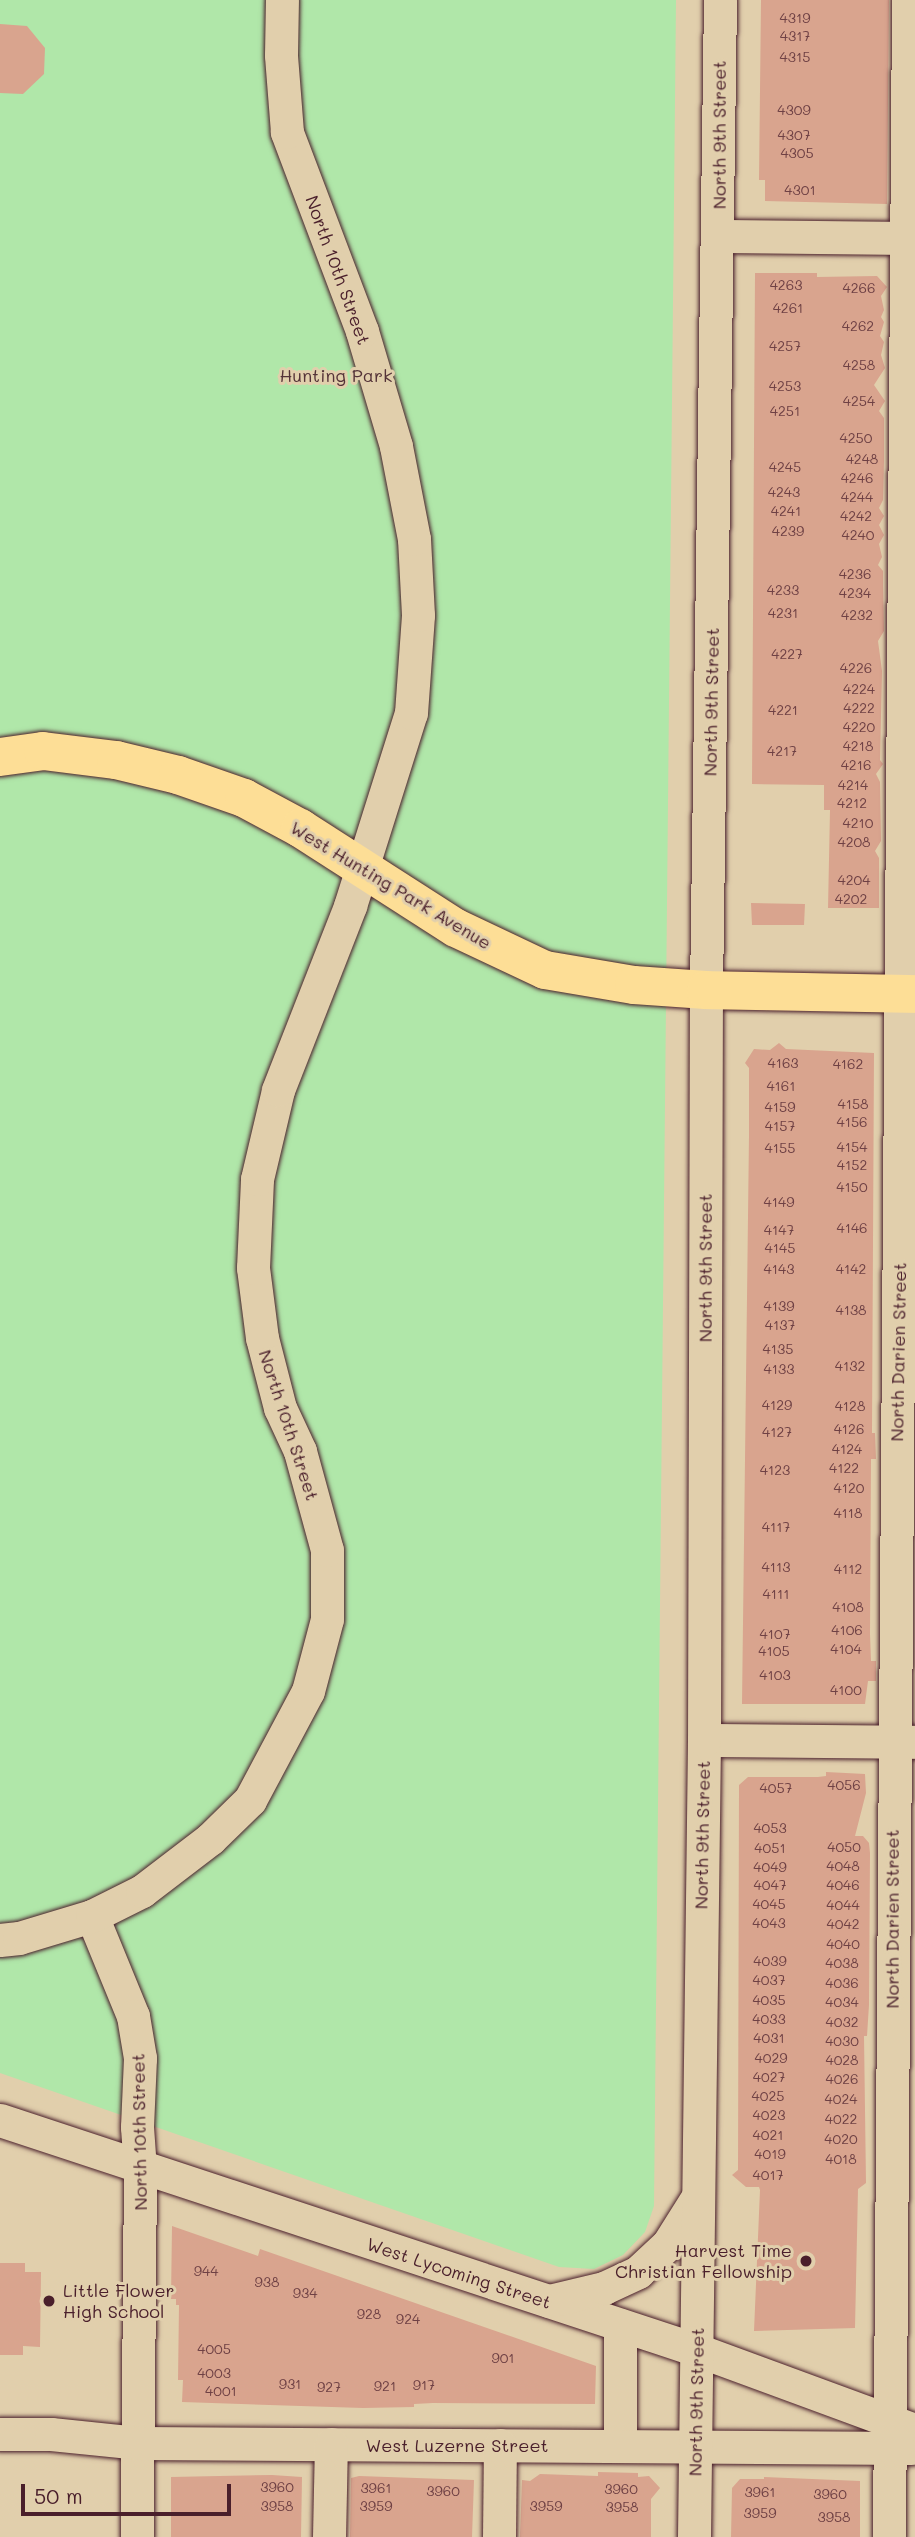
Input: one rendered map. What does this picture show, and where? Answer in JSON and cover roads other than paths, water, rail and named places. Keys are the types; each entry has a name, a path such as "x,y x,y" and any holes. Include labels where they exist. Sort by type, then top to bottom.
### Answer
{"main road":[{"name":"West Hunting Park Avenue","path":"0,757 43,751 116,760 178,775 244,798 300,828 456,928 545,971 634,985 706,990 907,994"}],"street":[{"name":"North 10th Street","path":"137,2537 140,2169 137,2127 140,2058 133,2016 92,1916 142,1891 210,1839 250,1800 308,1690 327,1619 327,1550 300,1451 280,1408 262,1338 253,1268 257,1179 278,1090 363,868 411,713 418,615 414,538 396,446 362,331 288,132 281,55 282,0"},
{"name":"North 9th Street","path":"694,2537 704,1740 706,990 719,236 720,0"},
{"name":"North Darien Street","path":"889,2537 902,2436 910,238 908,0"},
{"path":"719,236 910,238"},
{"path":"704,1740 904,1742"},
{"path":"0,1940 19,1938 92,1916"},
{"name":"West Lycoming Street","path":"0,2120 140,2169 696,2350 902,2436"},
{"path":"548,2302 604,2288 638,2272 668,2244 697,2198"},
{"path":"620,2325 620,2446"},
{"name":"West Luzerne Street","path":"0,2434 51,2434 138,2443 620,2446 695,2446 902,2436"},
{"path":"329,2537 331,2444"},
{"path":"499,2537 500,2445"}],"place":[{"name":"Harvest Time Christian Fellowship","path":"806,2261"},
{"name":"Little Flower High School","path":"49,2301"}],"park label":[{"name":"Hunting Park","path":"336,375"}]}
